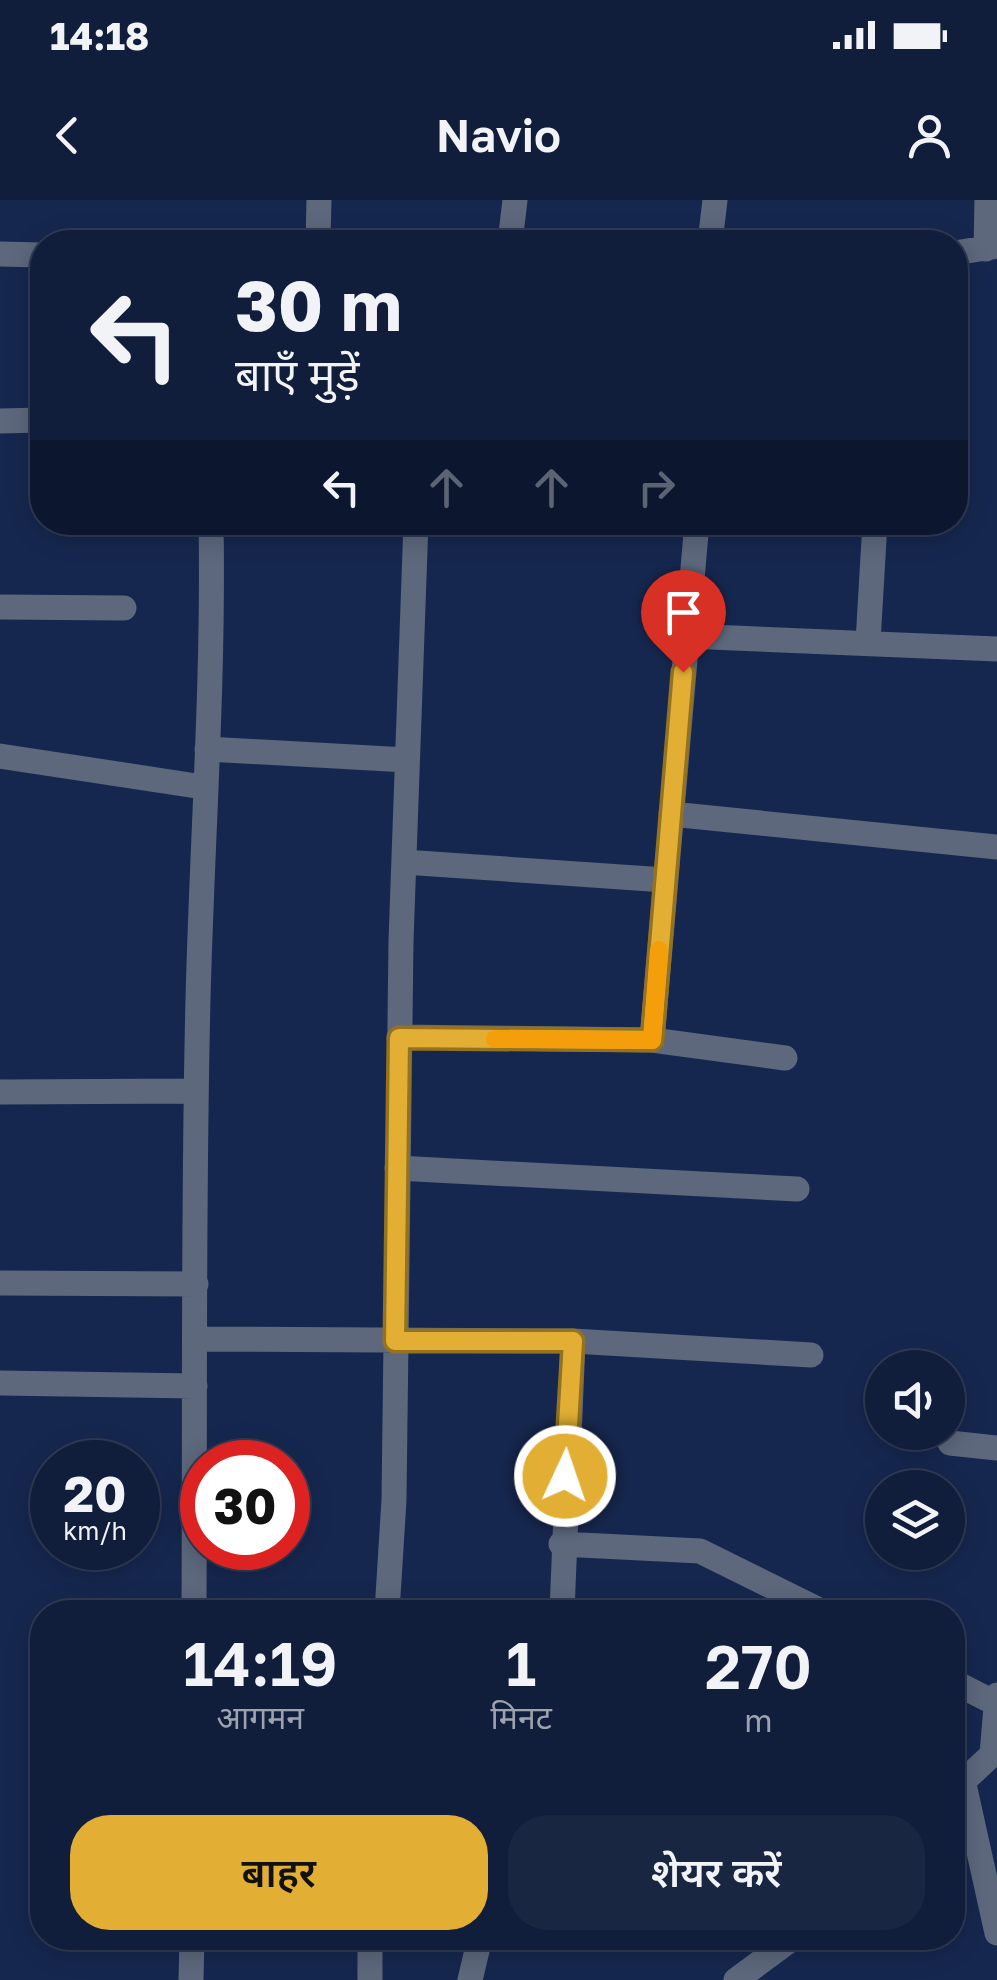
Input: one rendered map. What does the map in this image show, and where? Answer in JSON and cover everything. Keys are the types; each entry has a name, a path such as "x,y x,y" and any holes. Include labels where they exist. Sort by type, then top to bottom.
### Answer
{"street":[{"path":"319,230 320,200"},
{"path":"511,230 514,200"},
{"path":"711,230 714,200"},
{"path":"987,200 992,247"},
{"path":"0,254 30,255"},
{"path":"0,421 30,420"},
{"path":"194,1600 196,1091 203,786 213,637 210,535"},
{"path":"388,1600 394,1500 399,1038 416,535"},
{"path":"652,1040 696,535"},
{"path":"868,642 874,535"},
{"path":"0,607 124,608"},
{"path":"686,636 997,649"},
{"path":"208,749 407,760"},
{"path":"0,756 203,786"},
{"path":"671,814 997,847"},
{"path":"404,862 665,880"},
{"path":"399,1038 652,1040 785,1058"},
{"path":"0,1092 196,1091"},
{"path":"397,1168 798,1189"},
{"path":"0,1283 196,1284"},
{"path":"196,1339 573,1341 811,1355"},
{"path":"562,1600 573,1341"},
{"path":"0,1383 195,1386"},
{"path":"965,1445 997,1448"},
{"path":"562,1544 700,1550 799,1600"},
{"path":"965,1688 996,1704"},
{"path":"965,1775 994,1752 997,1695"},
{"path":"965,1815 997,1933"},
{"path":"192,1950 192,1980"},
{"path":"370,1950 370,1980"},
{"path":"470,1980 477,1950"},
{"path":"736,1980 777,1950"}],"slow traffic":[{"path":"495,1039 652,1040 659,950"}],"route":[{"path":"565,1476 573,1341 395,1341 399,1038 652,1040 683,672"}]}
